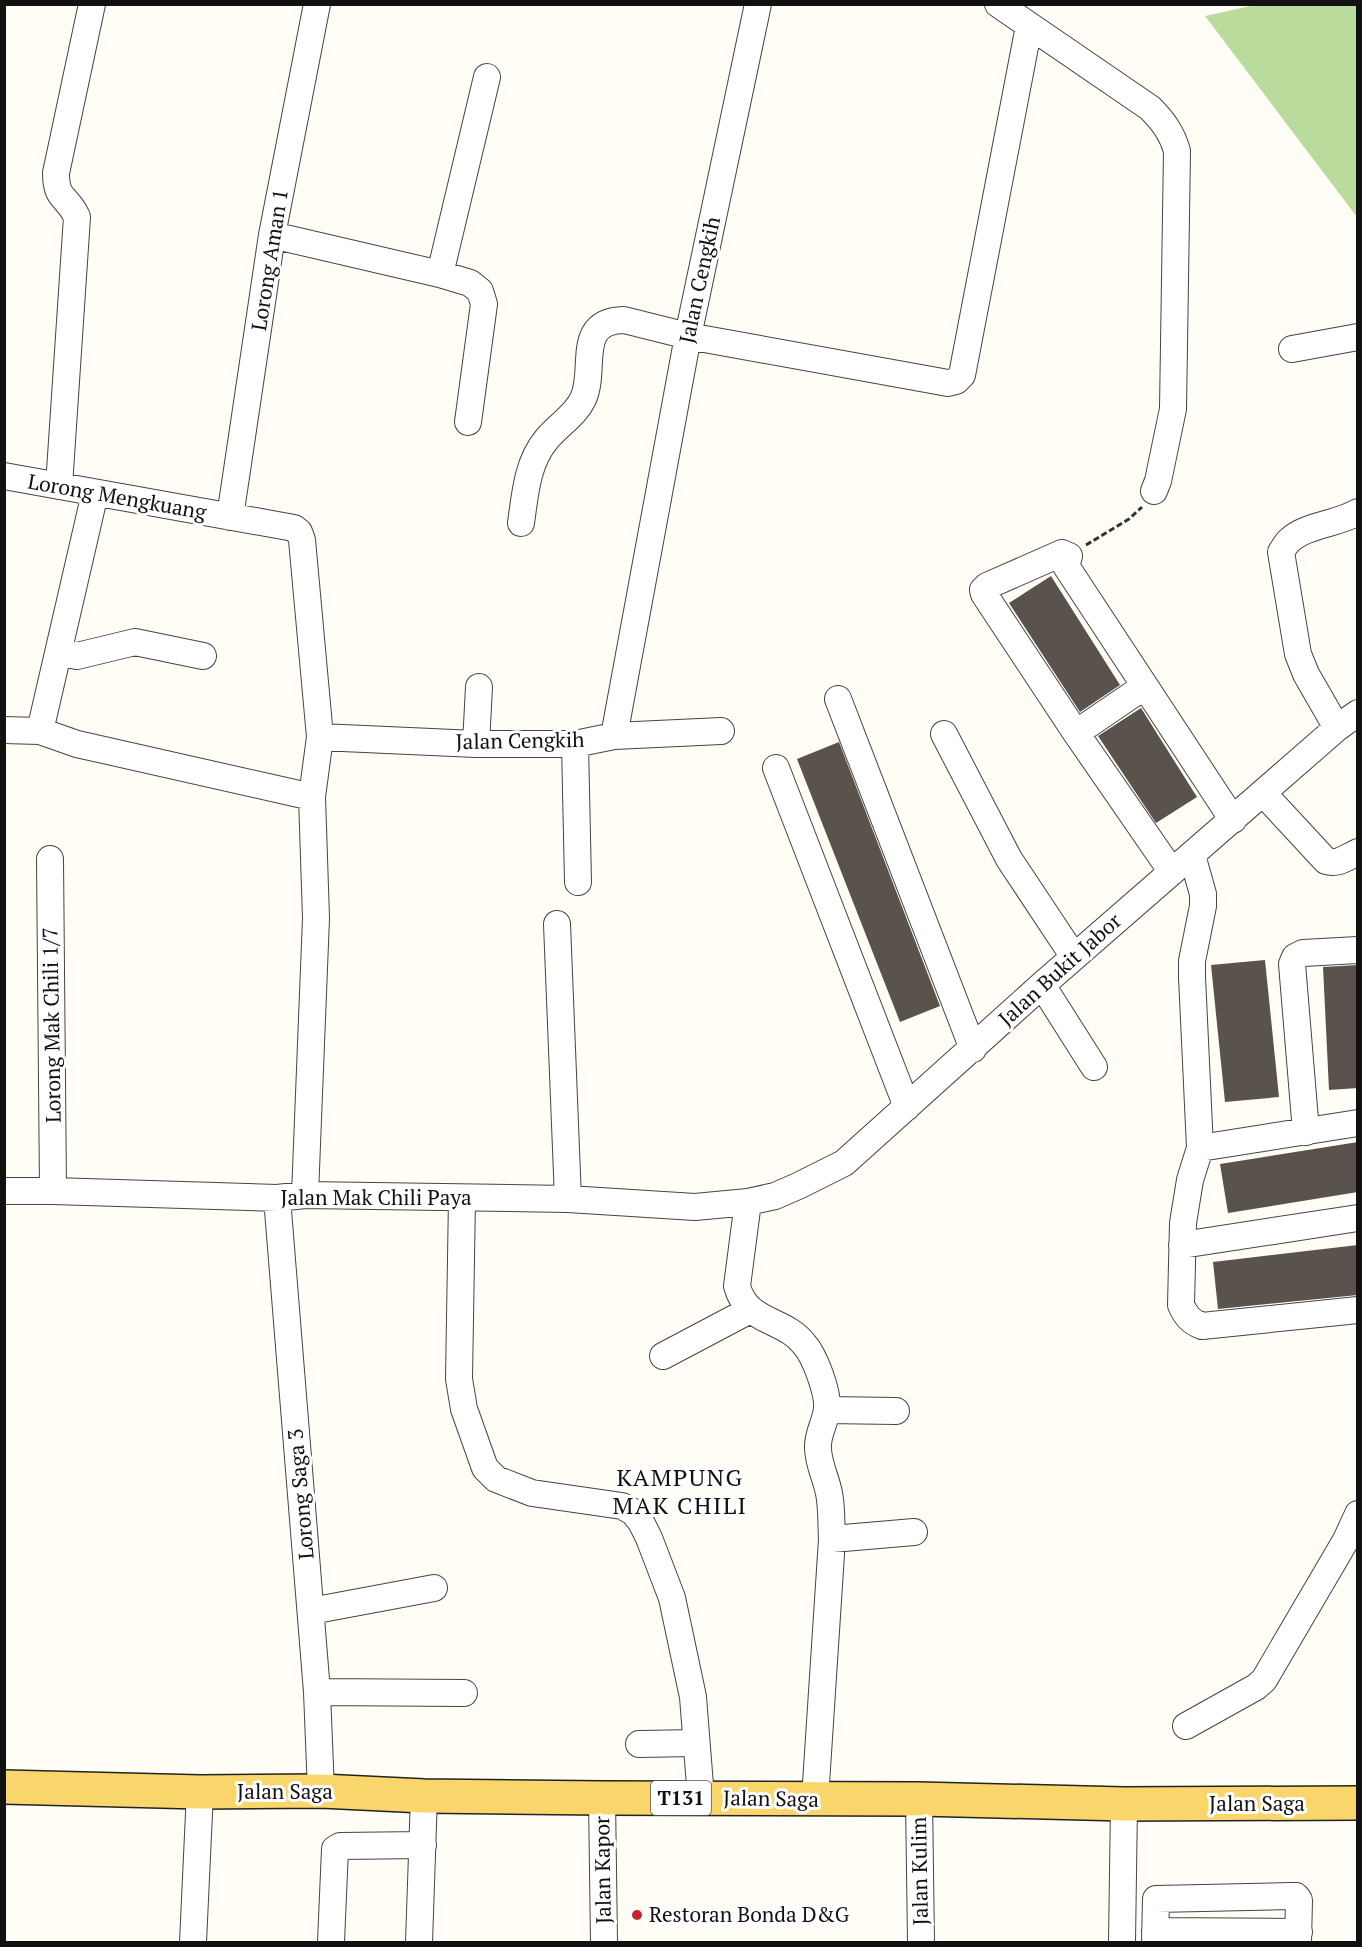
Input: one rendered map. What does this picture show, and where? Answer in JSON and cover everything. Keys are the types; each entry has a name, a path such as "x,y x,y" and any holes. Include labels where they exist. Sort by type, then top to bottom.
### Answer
{"main road":[{"name":"Jalan Saga","path":"4,1786 200,1792 321,1791 424,1796 919,1799 1124,1804 1358,1803"}],"street":[{"path":"59,486 78,217 72,206 59,195 56,187 56,173 92,4"},
{"name":"Lorong Aman 1","path":"230,517 272,235 317,4"},
{"name":"Jalan Cengkih","path":"320,737 476,744 575,744 614,736 688,336 758,4"},
{"path":"998,4 1150,108 1174,139 1177,151 1173,409 1154,491"},
{"path":"521,523 528,476 536,456 545,440 577,410 587,390 593,335 598,328 615,320 624,320 688,336 948,383 956,381 962,375 1029,26"},
{"path":"440,273 487,77"},
{"path":"272,235 440,273 475,286 483,297 484,304 468,422"},
{"path":"1292,349 1358,337"},
{"name":"Lorong Mengkuang","path":"4,476 294,528 299,532 302,540 320,737"},
{"path":"40,731 95,493"},
{"path":"1337,728 1306,674 1298,654 1281,552 1289,541 1301,533 1350,517 1358,512"},
{"path":"1172,872 984,594 983,590 987,586 1062,553 1070,556 1066,566 1233,820"},
{"path":"59,652 77,656 135,642 203,656"},
{"path":"1076,733 1145,686"},
{"path":"476,744 479,687"},
{"path":"838,699 973,1049"},
{"name":"Jalan Bukit Jabor","path":"748,1202 775,1196 844,1163 1042,985 1358,712"},
{"path":"4,730 40,731 77,744 312,797"},
{"path":"614,736 721,731"},
{"path":"944,734 1009,859 1074,957"},
{"path":"305,1195 316,918 312,797 320,737"},
{"path":"575,744 578,882"},
{"path":"776,768 907,1107"},
{"path":"1263,793 1326,861 1333,864 1358,852"},
{"path":"1192,855 1203,894 1202,917 1192,961 1200,1148 1186,1199 1182,1245 1181,1305 1186,1316 1202,1326 1358,1310"},
{"name":"Lorong Mak Chili 1/7","path":"50,859 53,1191"},
{"path":"557,924 568,1199"},
{"path":"1306,1132 1292,964 1295,957 1303,953 1358,950"},
{"path":"1042,985 1095,1067"},
{"path":"1200,1148 1358,1123"},
{"name":"Jalan Mak Chili Paya","path":"4,1191 277,1198 305,1195 568,1199 695,1207 748,1202"},
{"name":"Lorong Saga 3","path":"277,1198 317,1692 321,1791"},
{"path":"462,1198 459,1379 464,1409 485,1468 496,1479 532,1493 622,1506 633,1512 649,1538 672,1598 693,1697 701,1798"},
{"path":"748,1202 737,1286 740,1297 750,1310 805,1344 827,1397 827,1410 818,1447 830,1500 832,1539 815,1799"},
{"path":"1182,1245 1358,1218"},
{"path":"663,1356 750,1310"},
{"path":"827,1410 896,1411"},
{"path":"1186,1726 1256,1687 1264,1680 1350,1546 1358,1514"},
{"path":"832,1539 914,1532"},
{"path":"310,1611 434,1588"},
{"path":"317,1692 464,1693"},
{"path":"639,1744 696,1743"},
{"path":"193,1942 200,1792"},
{"path":"419,1942 424,1796"},
{"name":"Jalan Kapor","path":"602,1798 604,1942"},
{"name":"Jalan Kulim","path":"919,1799 921,1942"},
{"path":"1122,1942 1124,1804"},
{"path":"331,1942 335,1849 340,1846 423,1845"},
{"path":"1296,1896 1299,1900 1299,1937 1155,1937 1155,1902 1160,1898 1296,1896"}],"path":[{"path":"1070,556 1129,519 1140,510 1154,491"}],"green space":[{"path":"1255,5 1357,5 1357,217 1205,16"}],"building":[{"path":"1051,576 1120,685 1080,712 1009,603"},
{"path":"1141,708 1197,797 1156,823 1098,736"},
{"path":"839,742 940,1006 900,1022 797,759"},
{"path":"1265,960 1279,1097 1225,1102 1211,965"},
{"path":"1358,965 1358,1088 1329,1090 1323,967"},
{"path":"1358,1142 1358,1192 1228,1213 1220,1164"},
{"path":"1358,1245 1358,1295 1218,1309 1213,1262"}],"place":[{"name":"Restoran Bonda D&G","path":"637,1915"}],"district":[{"name":"KAMPUNG MAK CHILI","path":"680,1492"}]}
